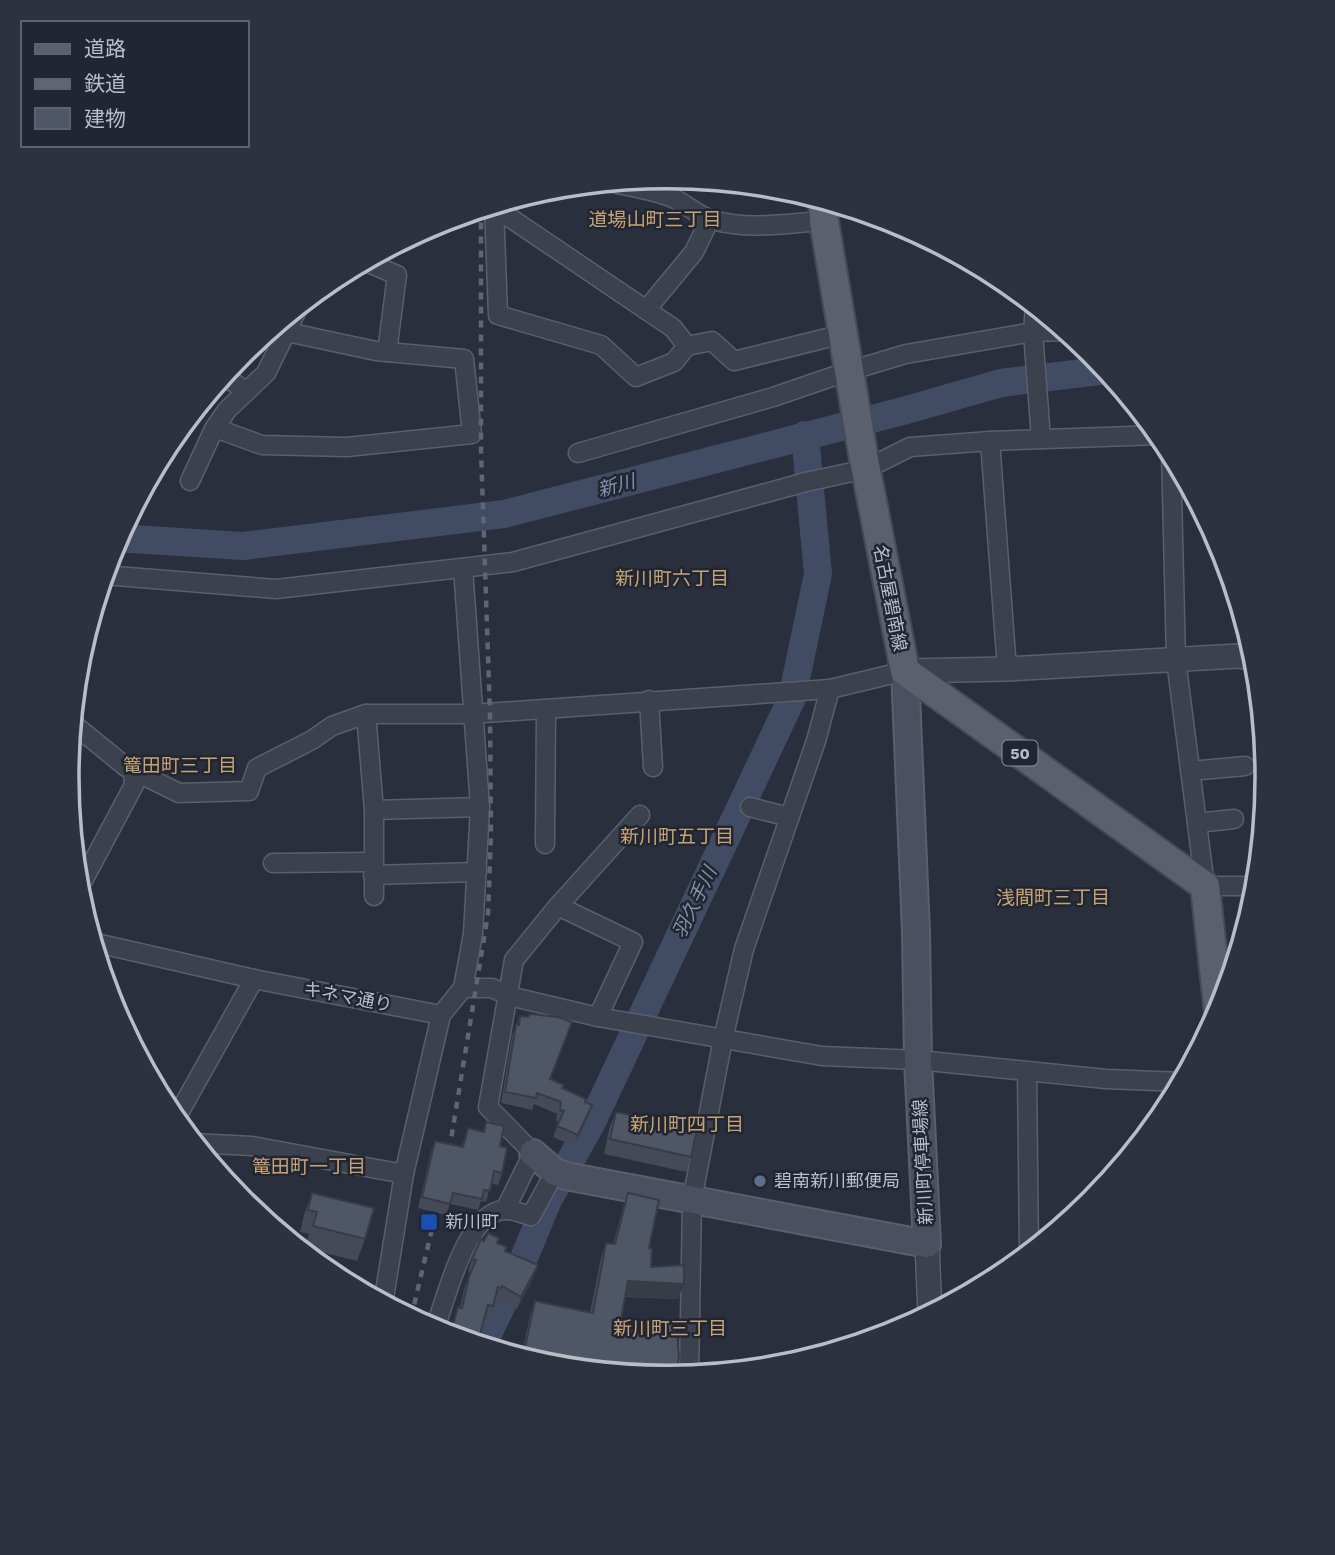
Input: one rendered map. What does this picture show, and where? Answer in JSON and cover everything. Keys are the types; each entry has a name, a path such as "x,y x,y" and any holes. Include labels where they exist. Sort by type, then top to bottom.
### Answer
{"main road":[{"name":"名古屋碧南線","path":"823,210 865,465 905,671 1205,886"},
{"name":"新川町停車場線","path":"533,1153 555,1172 566,1176 927,1244 905,671"},
{"path":"1205,886 1216,989"}],"street":[{"path":"640,190 673,198 710,219 761,227 823,210"},
{"path":"503,212 673,328 687,346"},
{"path":"494,215 498,315 601,345 636,377 674,362 687,346 712,341 734,361 843,334"},
{"path":"646,310 694,252 710,219"},
{"path":"376,266 397,275 387,352"},
{"path":"1034,317 1033,333 1041,437"},
{"path":"190,481 215,428 227,410 266,373 289,326"},
{"path":"215,428 262,445 347,447 472,435 464,359 387,352 287,332"},
{"path":"578,453 850,375 906,354 1052,332"},
{"path":"232,381 246,392"},
{"path":"115,576 276,589 513,562 793,486 865,465 910,447 1041,437 1147,435"},
{"path":"990,441 1007,669"},
{"path":"1172,474 1176,660 1205,886 1246,887"},
{"path":"385,1294 404,1174 442,1015 463,988 473,934 480,807 463,568"},
{"path":"81,730 125,767 178,793 249,791 257,768 312,740 332,726 366,714 472,714 546,710 649,700 830,689 905,671 1007,669 1243,657"},
{"path":"689,1365 692,1200 723,1039 744,949 816,741 830,689"},
{"path":"649,700 653,767"},
{"path":"545,844 546,710"},
{"path":"366,714 374,810 374,896"},
{"path":"1191,771 1245,766"},
{"path":"87,873 134,785 133,771"},
{"path":"374,810 480,807"},
{"path":"750,807 789,817"},
{"path":"505,1210 533,1153 488,1107 514,960 558,906 640,815"},
{"path":"1197,823 1234,819"},
{"path":"273,863 477,872"},
{"path":"558,906 633,942 598,1017"},
{"name":"キネマ通り","path":"103,945 254,979 442,1015"},
{"path":"181,1109 254,979"},
{"path":"463,988 492,988 509,996 598,1017 821,1056 918,1060 1027,1072 1171,1081"},
{"path":"1027,1072 1030,1242"},
{"path":"206,1144 252,1146 404,1174"},
{"path":"438,1319 467,1240 487,1216 505,1210 531,1216 555,1172"},
{"path":"927,1244 930,1305"}],"building":[{"path":"530,1014 558,1017 572,1022 550,1079 564,1085 562,1088 586,1099 585,1102 592,1105 578,1135 557,1126 564,1111 560,1110 561,1102 537,1093 536,1098 505,1092 516,1025 519,1025 520,1016 528,1017"},
{"path":"616,1112 697,1129 691,1157 610,1139"},
{"path":"486,1122 504,1126 500,1146 507,1148 502,1173 494,1171 490,1191 484,1190 482,1199 453,1193 450,1204 422,1197 435,1141 463,1147 468,1128 484,1132"},
{"path":"312,1193 374,1208 365,1239 313,1226 317,1212 308,1210"},
{"path":"628,1193 659,1200 649,1248 652,1249 651,1267 684,1265 684,1284 628,1281 619,1330 663,1326 663,1323 676,1322 679,1358 677,1366 591,1361 525,1348 535,1301 593,1313 606,1243 615,1244"},
{"path":"488,1233 499,1238 497,1243 507,1247 505,1251 538,1265 521,1297 502,1286 498,1287 493,1306 488,1305 480,1335 453,1325 458,1307 462,1308 476,1260 472,1259 481,1239 484,1241"}],"waterway":[{"name":"新川","path":"130,539 243,546 504,514 1001,383 1094,372"},
{"name":"羽久手川","path":"486,1337 519,1270 548,1200 592,1122 792,698 818,574 805,435"}],"railway":[{"path":"447,1164 488,914 491,834 490,714 481,450 481,219"},
{"path":"413,1309 440,1195"}],"place":[{"name":"碧南新川郵便局","path":"760,1181"},
{"name":"新川町","path":"429,1222"}],"district":[{"name":"道場山町三丁目","path":"655,219"},
{"name":"新川町六丁目","path":"672,578"},
{"name":"篭田町三丁目","path":"180,765"},
{"name":"新川町五丁目","path":"677,836"},
{"name":"浅間町三丁目","path":"1053,897"},
{"name":"新川町四丁目","path":"687,1124"},
{"name":"篭田町一丁目","path":"309,1166"},
{"name":"新川町三丁目","path":"670,1328"}]}
